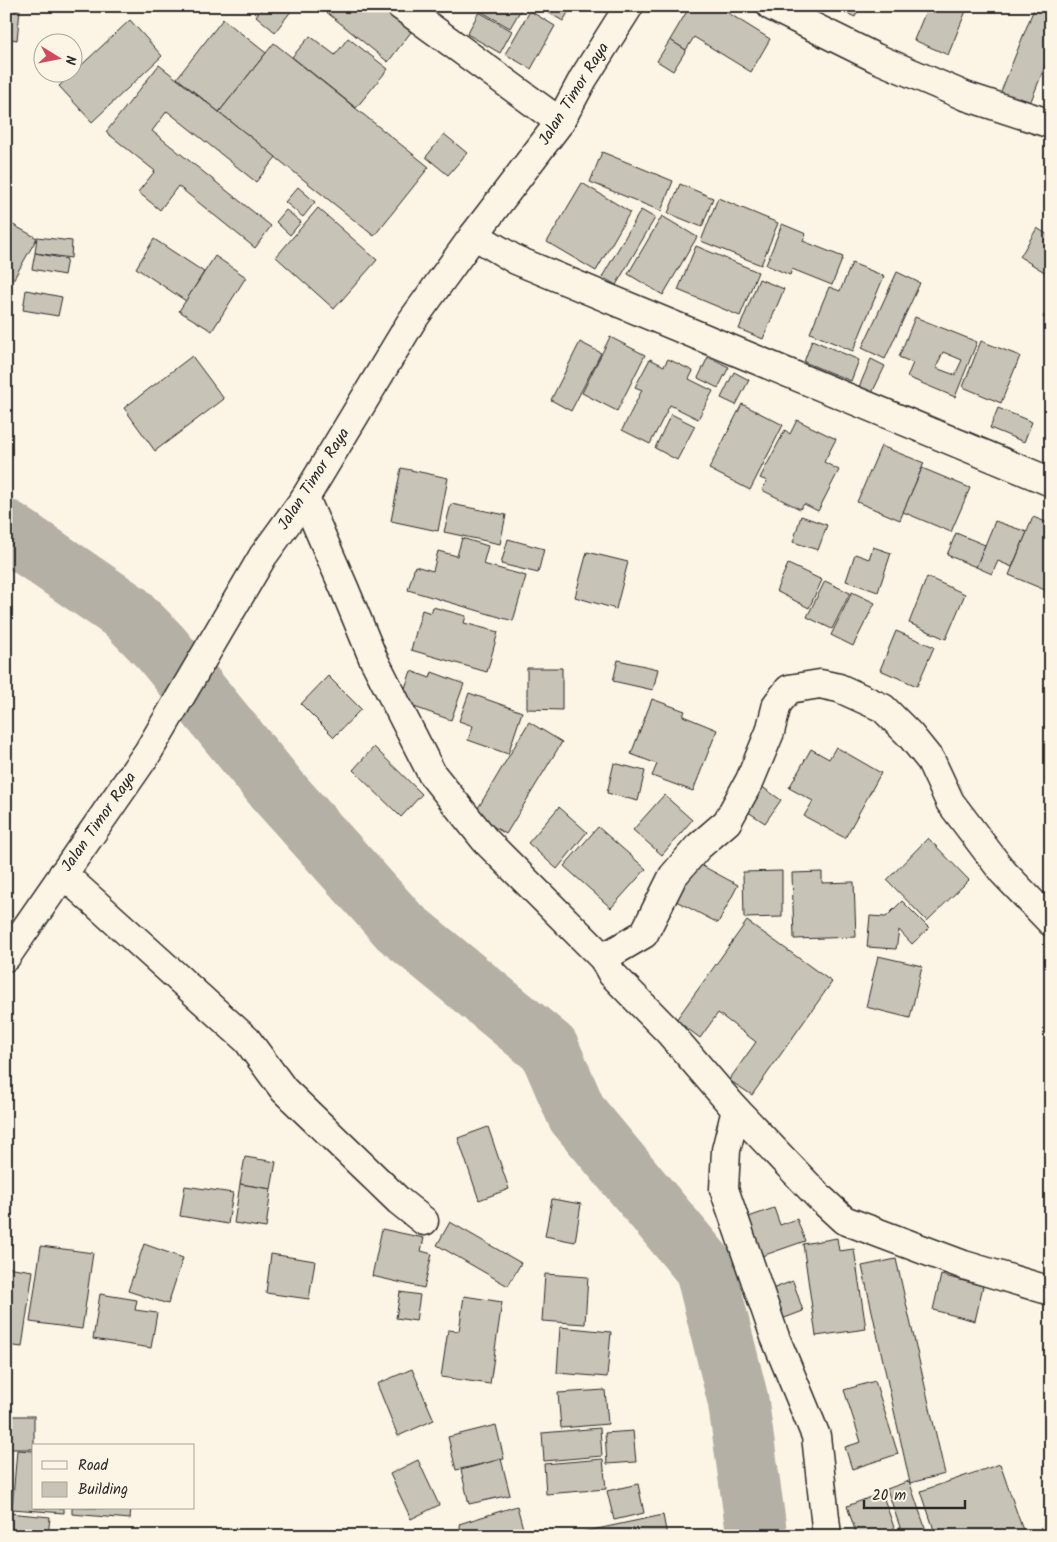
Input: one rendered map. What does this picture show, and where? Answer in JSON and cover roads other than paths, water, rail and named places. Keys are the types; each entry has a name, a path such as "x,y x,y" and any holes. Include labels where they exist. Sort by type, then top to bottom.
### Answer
{"main road":[{"path":"401,6 560,122"},
{"name":"Jalan Timor Raya","path":"6,957 148,752 263,556 305,498 411,322 560,122 583,79 629,6"},
{"path":"770,6 876,58 947,88 1051,124"},
{"path":"474,235 516,260 1051,482"},
{"path":"305,498 373,658 432,774 485,840 603,958 612,974 669,1032 736,1110 819,1197 844,1220 964,1265 1051,1291"},
{"path":"603,958 644,934 673,876 698,847 726,822 750,780 770,732 777,704 788,689 820,684 839,688 883,708 910,735 931,761 950,802 967,826 1002,872 1051,922"},
{"path":"63,874 247,1040 284,1090 399,1201 424,1221"},
{"path":"736,1110 726,1150 724,1189 775,1337 816,1436 827,1536"}],"waterway":[{"path":"6,530 127,613 161,648 279,792 399,926 549,1049 577,1114 705,1268 738,1400 757,1536"}]}
